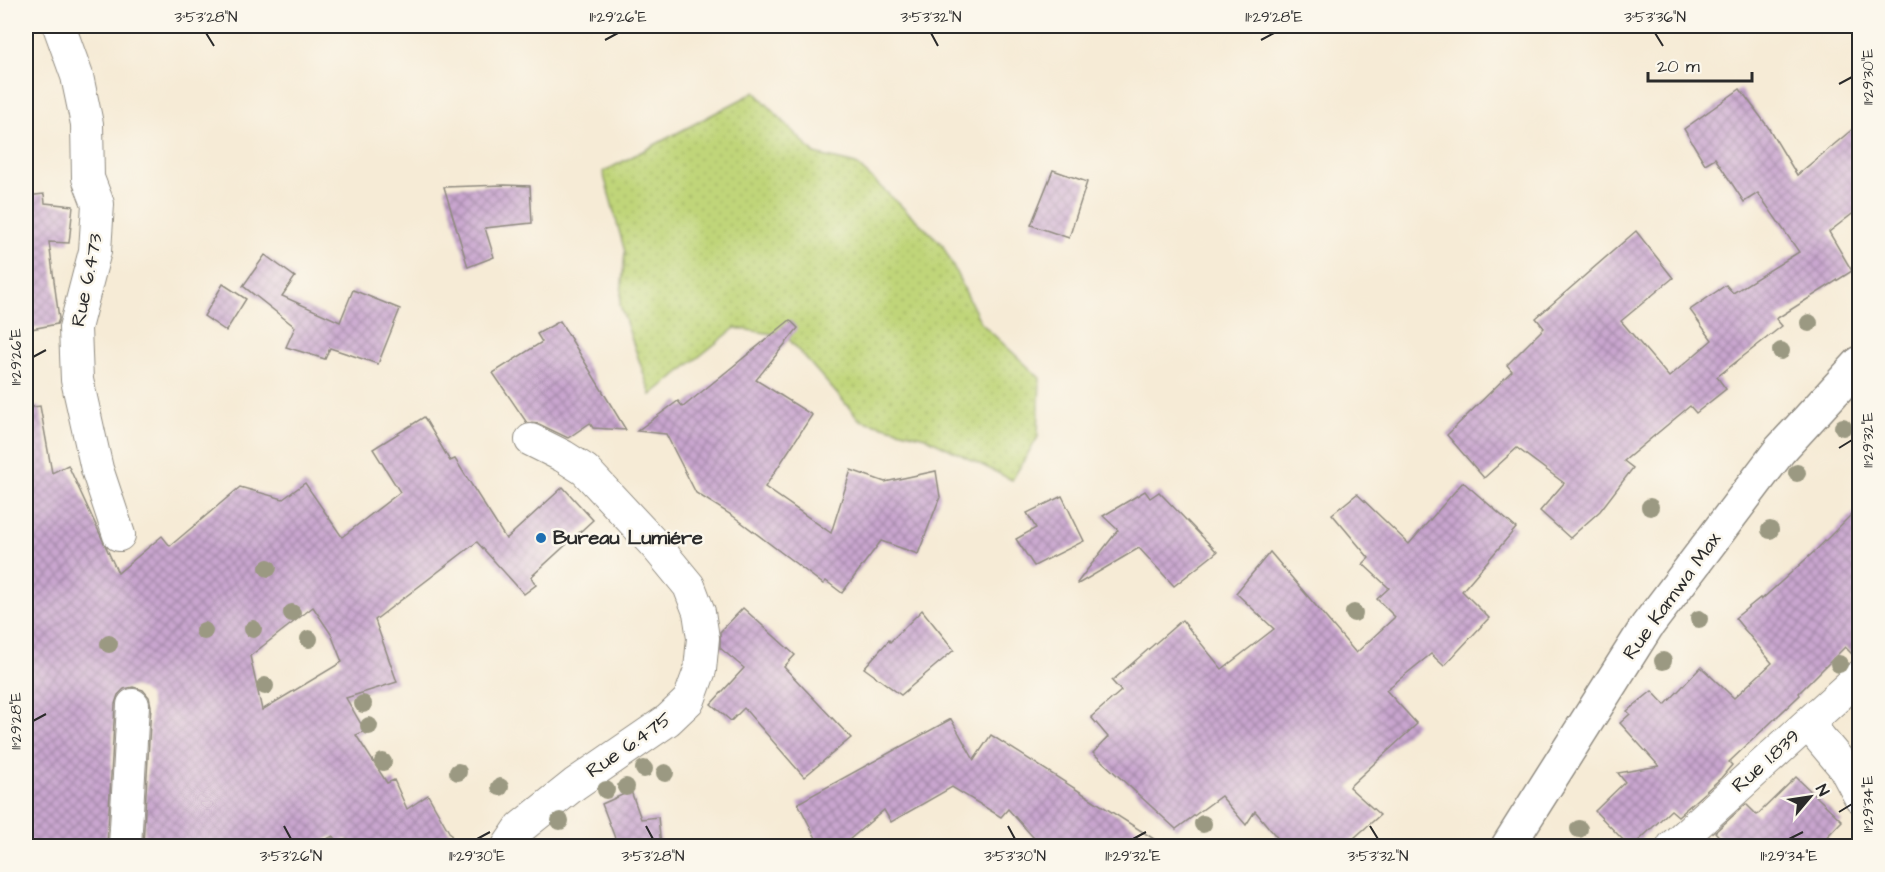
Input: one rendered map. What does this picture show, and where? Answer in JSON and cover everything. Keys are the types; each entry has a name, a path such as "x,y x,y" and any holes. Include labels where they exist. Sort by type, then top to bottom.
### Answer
{"main road":[{"name":"Rue Kamwa Max","path":"1508,846 1647,626 1780,450 1860,363"}],"street":[{"name":"Rue 6.473","path":"59,26 77,76 87,124 88,178 98,204 95,251 75,328 77,380 97,469 119,535"},
{"name":"Rue 6.475","path":"508,846 521,827 548,805 669,720 688,699 700,670 703,638 699,612 689,586 656,546 585,470 531,440"},
{"name":"Rue 1.839","path":"1673,846 1860,676"},
{"path":"125,846 133,705"},
{"path":"1808,724 1844,767 1860,797"}],"green space":[{"path":"755,92 815,154 856,164 942,244 981,323 1040,378 1038,437 1012,480 925,437 860,420 786,336 735,328 651,395 620,305 625,252 603,172"}],"building":[{"path":"1740,89 1768,127 1797,175 1860,123 1860,208 1829,232 1852,271 1776,319 1782,326 1717,377 1726,389 1696,413 1690,406 1624,461 1633,468 1600,511 1570,538 1540,511 1564,483 1517,448 1484,478 1447,435 1512,371 1507,365 1544,328 1536,318 1636,231 1673,278 1621,321 1669,377 1712,340 1690,310 1726,285 1733,293 1799,252 1758,193 1744,202 1715,158 1705,164 1684,129"},
{"path":"1053,170 1087,182 1069,238 1031,225"},
{"path":"530,186 532,223 485,228 494,257 468,267 444,187"},
{"path":"44,194 45,203 73,206 69,243 49,242 59,319 57,324 26,330 26,196"},
{"path":"265,255 295,277 282,296 340,322 353,290 400,309 378,364 330,348 325,359 286,347 295,327 243,286"},
{"path":"223,284 246,299 226,331 204,316"},
{"path":"790,320 798,328 756,380 812,415 765,487 831,533 851,470 885,482 936,471 940,497 918,554 881,541 842,593 826,581 823,584 733,516 696,493 666,434 637,431 678,401 683,407"},
{"path":"560,321 626,430 593,428 590,423 568,438 539,424 527,423 493,373 542,342 537,334"},
{"path":"40,406 52,473 68,465 118,573 162,536 170,546 240,487 283,499 305,483 342,537 400,492 373,449 424,417 450,461 455,459 506,539 563,487 593,520 531,577 536,585 524,594 477,542 375,620 397,682 346,698 365,731 356,735 387,783 394,780 407,809 428,795 457,846 351,846 347,839 337,843 333,836 313,846 143,846 151,706 149,697 143,690 133,687 124,689 118,695 115,704 107,846 26,846 26,408","holes":["313,607 331,634 342,662 262,710 250,656"]},
{"path":"1463,482 1516,528 1462,591 1489,618 1444,666 1431,654 1386,690 1417,724 1349,787 1380,815 1345,846 1284,846 1255,811 1246,825 1221,796 1176,829 1093,753 1108,737 1091,717 1121,691 1112,681 1182,620 1222,669 1274,629 1236,593 1270,552 1356,653 1395,617 1377,599 1389,588 1363,564 1369,558 1332,514 1357,494 1409,544"},
{"path":"1145,491 1150,498 1159,492 1217,552 1174,586 1139,548 1078,584 1118,530 1103,516"},
{"path":"1062,496 1084,541 1034,566 1016,539 1036,528 1027,513"},
{"path":"1860,506 1860,658 1856,658 1845,647 1799,693 1800,695 1729,762 1732,765 1721,778 1678,816 1671,810 1633,846 1629,846 1595,811 1625,782 1618,773 1659,766 1620,723 1630,714 1627,711 1652,691 1665,705 1701,667 1734,698 1772,663 1735,618 1760,598 1761,600"},
{"path":"743,608 795,655 784,667 851,738 804,777 744,708 731,721 711,704 744,668 720,648 720,632"},
{"path":"922,610 954,650 901,695 864,668 889,640 890,642"},
{"path":"951,719 974,760 991,735 1165,846 1041,846 1008,809 1001,817 952,787 891,822 884,810 842,846 820,846 798,803"},
{"path":"1796,777 1842,821 1818,846 1728,846 1715,832 1746,804 1757,815"},
{"path":"631,791 641,819 658,817 661,846 618,846 602,804"}],"place":[{"name":"Bureau Lumiére","path":"541,538"}]}
